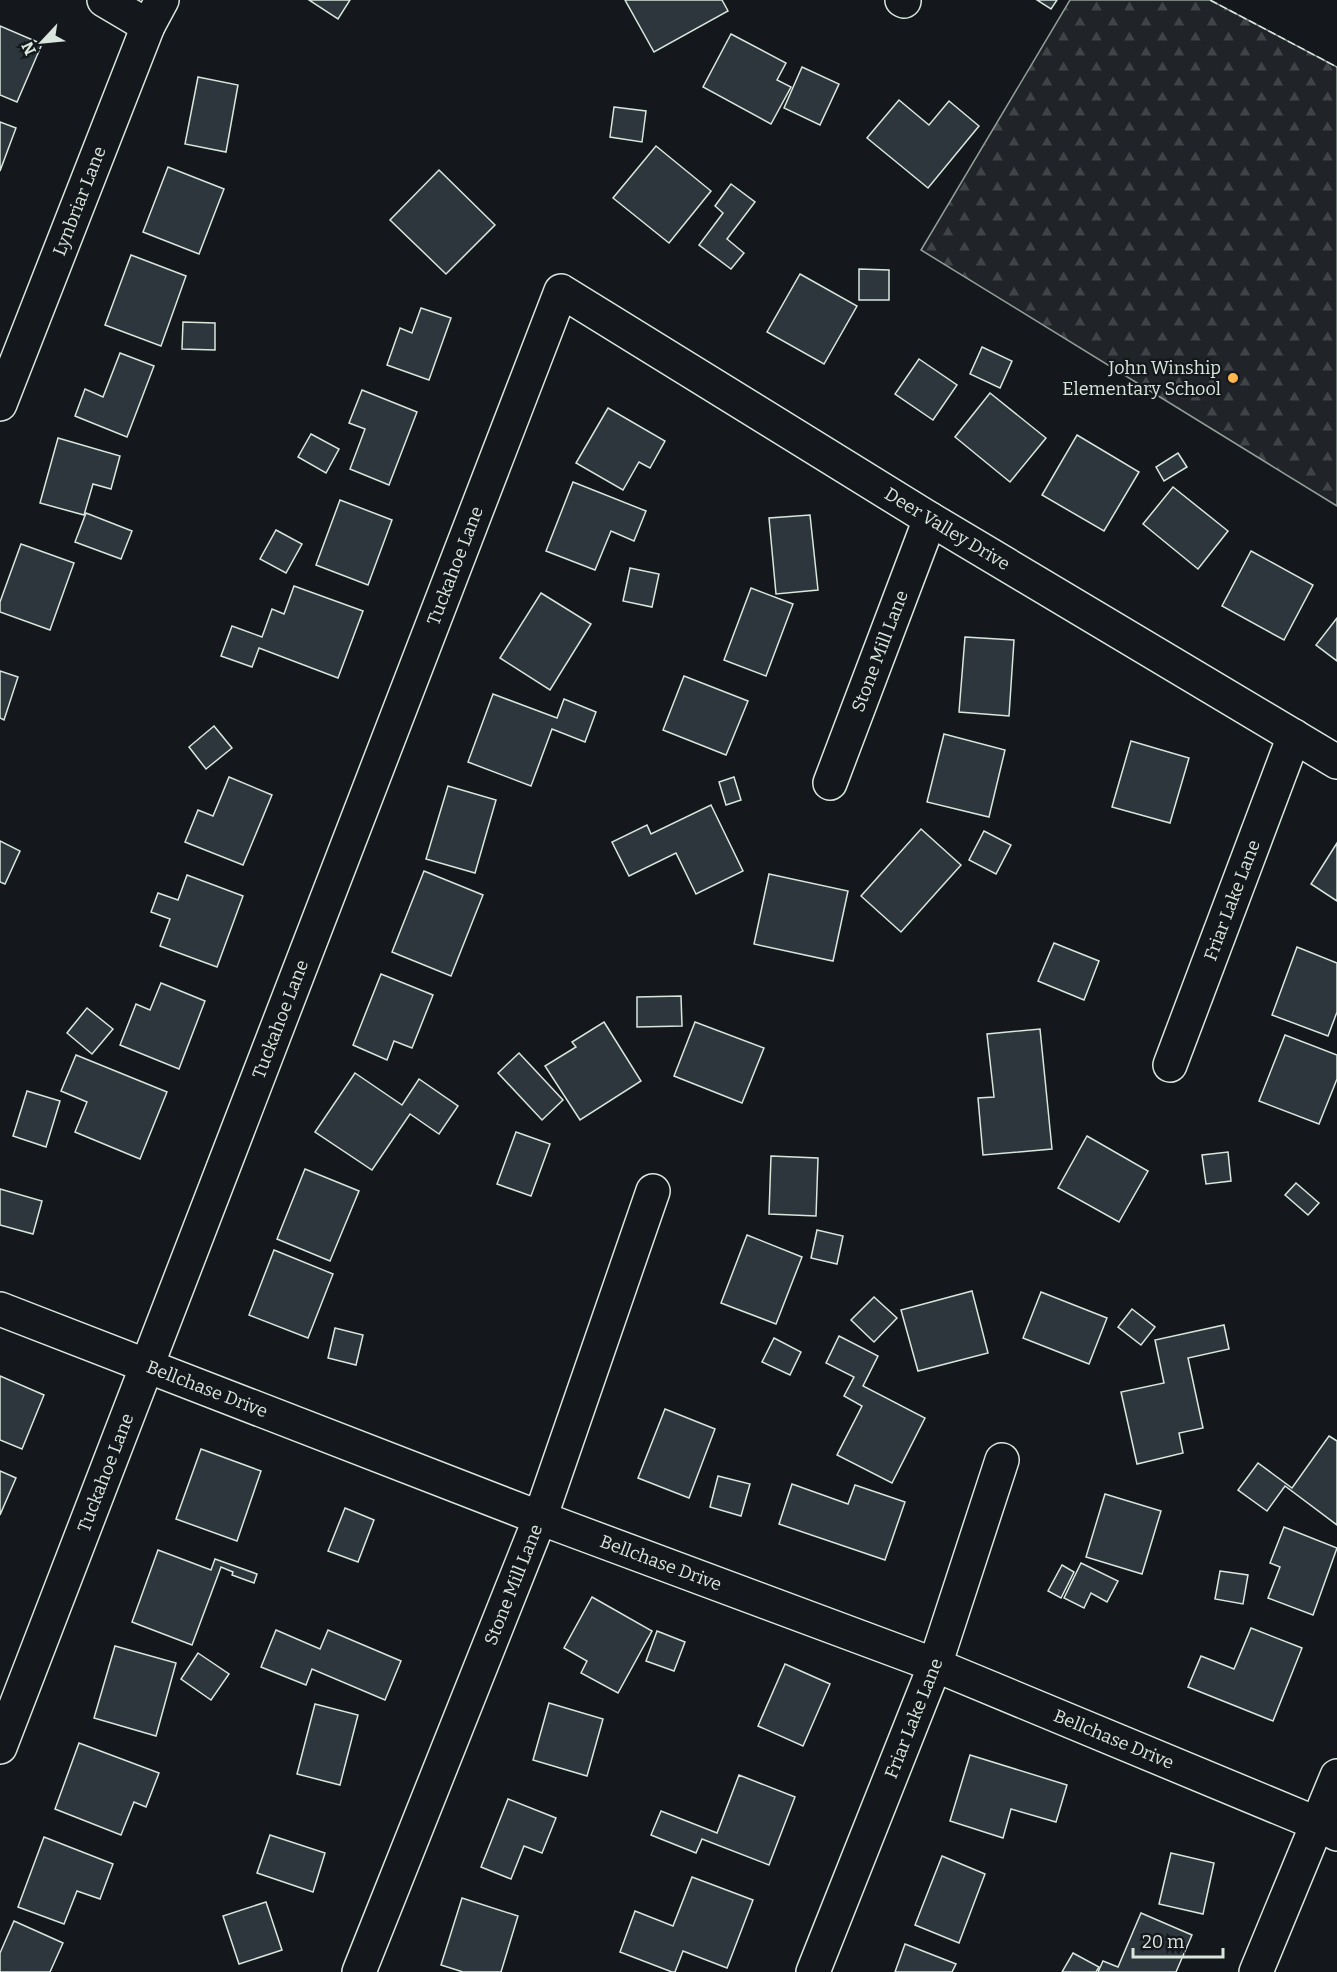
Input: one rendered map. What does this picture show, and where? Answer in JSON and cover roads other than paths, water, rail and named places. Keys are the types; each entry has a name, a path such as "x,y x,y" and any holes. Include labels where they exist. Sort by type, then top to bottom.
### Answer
{"street":[{"path":"104,0 155,13"},
{"name":"Lynbriar Lane","path":"0,404 155,13"},
{"name":"Deer Valley Drive","path":"561,291 930,519 1337,762"},
{"name":"Tuckahoe Lane","path":"0,1748 561,291"},
{"name":"Stone Mill Lane","path":"830,783 930,519"},
{"name":"Friar Lake Lane","path":"1170,1065 1294,736"},
{"name":"Stone Mill Lane","path":"359,1972 540,1518 653,1191"},
{"name":"Bellchase Drive","path":"0,1309 540,1518 934,1665 1331,1828"},
{"name":"Friar Lake Lane","path":"813,1972 934,1665 1002,1460"},
{"path":"1256,1972 1331,1828 1337,1776"}],"place":[{"name":"John Winship Elementary School","path":"1233,378"}]}
